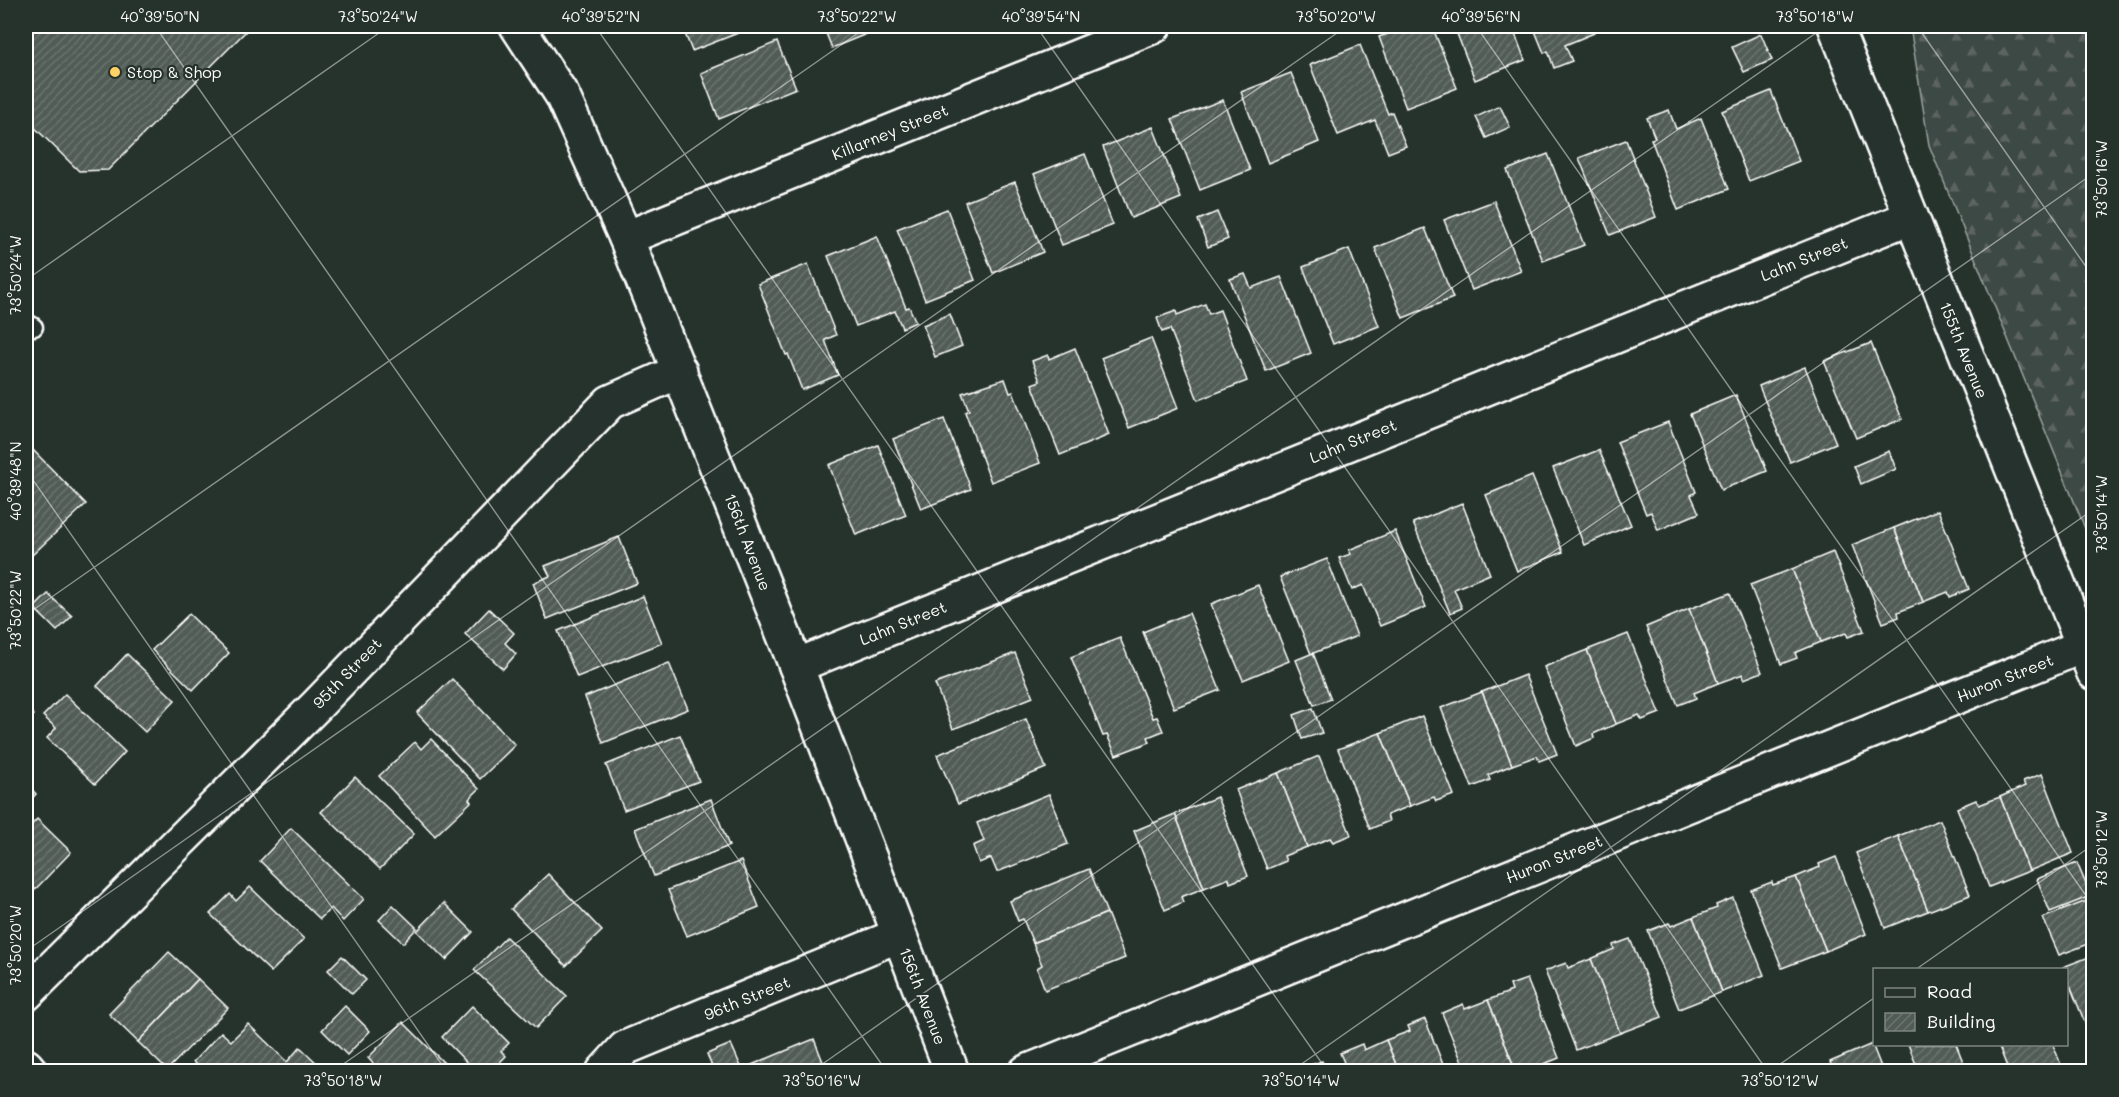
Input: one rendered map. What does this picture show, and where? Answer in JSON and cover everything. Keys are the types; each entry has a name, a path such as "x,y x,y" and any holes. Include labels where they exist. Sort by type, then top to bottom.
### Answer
{"street":[{"name":"156th Avenue","path":"517,26 562,95 626,238 796,666 952,1071"},
{"name":"Killarney Street","path":"626,238 1154,26"},
{"name":"155th Avenue","path":"1835,26 2088,660"},
{"name":"Lahn Street","path":"796,666 1911,217"},
{"name":"95th Street","path":"26,994 316,706 610,402 680,371"},
{"name":"Huron Street","path":"1026,1071 2088,660"},
{"name":"96th Street","path":"603,1071 626,1048 899,935"},
{"path":"26,1066 31,1071"}],"green space":[{"path":"1910,26 2093,26 2093,548 1929,145"}],"building":[{"name":"Stop & Shop","path":"26,26 251,26 108,170 79,171 26,119"},
{"path":"682,26 756,26 692,51"},
{"path":"823,26 880,26 881,28 832,48"},
{"path":"1409,26 1432,26 1457,88 1406,108 1379,37"},
{"path":"1454,26 1512,26 1525,60 1475,80"},
{"path":"1533,26 1591,26 1594,33 1565,45 1572,61 1554,68 1548,51 1544,53"},
{"path":"1761,34 1772,60 1744,72 1732,47"},
{"path":"777,42 796,88 719,119 701,73"},
{"path":"1360,45 1388,114 1392,112 1406,146 1388,153 1375,120 1338,135 1310,65"},
{"path":"1291,73 1319,142 1268,163 1241,92"},
{"path":"1771,91 1799,161 1749,181 1722,111"},
{"path":"1223,100 1250,170 1200,190 1172,119"},
{"path":"1500,106 1510,127 1486,138 1476,117"},
{"path":"1669,110 1676,129 1701,118 1729,189 1678,210 1651,139 1655,138 1647,118"},
{"path":"1153,127 1181,198 1131,218 1103,147"},
{"path":"1626,140 1656,217 1610,235 1579,158"},
{"path":"1085,154 1113,225 1062,245 1034,174"},
{"path":"1548,154 1584,245 1543,261 1507,170"},
{"path":"1015,182 1043,252 993,273 965,202"},
{"path":"1494,201 1521,271 1472,290 1444,220"},
{"path":"947,209 975,280 925,300 897,229"},
{"path":"1217,212 1228,239 1208,247 1198,220"},
{"path":"1425,228 1453,298 1403,318 1375,248"},
{"path":"877,236 906,308 909,307 916,322 902,328 895,311 856,326 828,256"},
{"path":"1349,249 1379,326 1333,344 1303,267"},
{"path":"808,264 836,335 825,340 838,375 802,390 758,284"},
{"path":"1245,274 1251,288 1281,277 1311,353 1266,371 1230,279"},
{"path":"1205,304 1209,314 1220,310 1247,381 1198,400 1170,329 1162,332 1157,318 1176,311 1177,315"},
{"path":"950,314 962,346 935,357 923,325"},
{"path":"1151,338 1178,408 1129,428 1101,358"},
{"path":"1871,343 1902,419 1856,438 1824,361"},
{"path":"1075,348 1109,435 1060,455 1032,384 1040,381 1032,361 1048,355 1049,359"},
{"path":"1805,367 1836,443 1790,462 1759,386"},
{"path":"1005,379 1010,393 1013,392 1040,463 991,482 965,412 969,410 962,393"},
{"path":"1736,395 1767,471 1721,490 1690,414"},
{"path":"944,419 971,489 921,509 893,439"},
{"path":"1668,422 1696,492 1691,495 1699,513 1658,530 1651,512 1646,514 1617,442"},
{"path":"878,445 906,515 856,535 829,465"},
{"path":"32,449 86,504 29,558 26,555 26,455"},
{"path":"1599,450 1631,525 1584,545 1553,468"},
{"path":"1889,451 1896,469 1861,484 1854,466"},
{"path":"1532,476 1563,552 1517,571 1486,495"},
{"path":"1462,503 1490,574 1454,589 1462,608 1450,613 1413,523"},
{"path":"1938,510 1969,589 1950,597 1948,592 1923,602 1894,528"},
{"path":"1894,528 1923,602 1898,612 1899,617 1883,623 1852,545"},
{"path":"1395,531 1426,607 1380,626 1363,585 1352,590 1339,558 1351,554 1349,550"},
{"path":"619,537 637,583 547,619 533,583 550,576 545,566"},
{"path":"1833,552 1864,631 1848,637 1846,633 1821,642 1792,569"},
{"path":"1327,559 1357,636 1311,654 1280,577"},
{"path":"1792,569 1821,642 1795,653 1797,658 1781,664 1750,585"},
{"path":"1258,585 1289,661 1243,680 1211,604"},
{"path":"1730,593 1762,672 1744,679 1743,674 1718,683 1689,609"},
{"path":"48,594 72,616 57,631 34,608"},
{"path":"643,596 662,643 577,677 558,631"},
{"path":"489,609 514,633 505,643 516,654 503,669 465,634"},
{"path":"1689,609 1718,683 1694,693 1696,698 1678,705 1646,627"},
{"path":"1189,613 1220,690 1174,708 1143,632"},
{"path":"189,614 229,653 193,690 152,650"},
{"path":"1628,634 1660,713 1642,720 1639,715 1616,724 1587,650"},
{"path":"1120,638 1153,718 1157,717 1163,731 1148,737 1150,742 1116,755 1107,735 1103,736 1071,657"},
{"path":"1587,650 1616,724 1593,734 1594,738 1576,746 1544,667"},
{"path":"1015,653 1033,697 953,729 935,684"},
{"path":"1313,653 1331,699 1314,705 1296,660"},
{"path":"127,654 175,700 145,732 97,686"},
{"path":"669,663 688,709 603,743 585,697"},
{"path":"1525,675 1557,754 1539,761 1537,756 1512,765 1482,692"},
{"path":"452,679 515,745 480,779 417,713"},
{"path":"1482,692 1512,765 1488,775 1490,780 1472,787 1441,708"},
{"path":"65,694 125,752 95,784 47,738 56,728 43,716"},
{"path":"26,707 34,715 26,723"},
{"path":"1313,708 1322,733 1302,739 1294,715"},
{"path":"1422,716 1454,795 1436,801 1434,797 1410,806 1380,733"},
{"path":"1026,719 1046,768 958,804 937,755"},
{"path":"1380,733 1410,806 1387,815 1389,821 1370,829 1338,749"},
{"path":"680,735 699,781 624,810 606,765"},
{"path":"431,739 479,789 469,799 471,802 435,836 379,776 415,742 421,749"},
{"path":"1319,756 1351,835 1333,842 1330,838 1307,847 1278,773"},
{"path":"1278,773 1307,847 1284,856 1286,861 1267,869 1236,790"},
{"path":"2042,774 2073,853 2029,871 2000,797 2025,786 2023,781"},
{"path":"355,777 414,834 380,869 321,812"},
{"path":"26,783 36,794 26,805"},
{"path":"1049,794 1068,844 997,872 991,858 979,863 973,846 984,841 977,823"},
{"path":"1217,797 1248,876 1230,883 1229,878 1204,888 1175,814"},
{"path":"2000,797 2029,871 1989,887 1957,808 1976,800 1979,805"},
{"path":"711,799 729,846 654,876 635,829"},
{"path":"1175,814 1204,888 1181,897 1183,902 1165,910 1134,831"},
{"path":"37,819 71,852 26,899 26,831"},
{"path":"1940,820 1970,895 1928,911 1898,836"},
{"path":"291,828 364,899 343,921 331,908 320,919 260,861"},
{"path":"1898,836 1928,911 1885,928 1856,853"},
{"path":"1836,857 1866,934 1826,951 1796,877"},
{"path":"741,861 759,907 687,936 668,890"},
{"path":"2077,863 2091,896 2050,912 2037,879"},
{"path":"1089,869 1107,913 1033,943 1023,919 1018,921 1010,901"},
{"path":"548,874 602,931 566,966 511,909"},
{"path":"1796,877 1826,951 1782,968 1751,890 1772,882 1773,885"},
{"path":"250,887 304,939 271,972 210,914 230,894 236,901"},
{"path":"1733,898 1764,975 1722,992 1693,917 1717,908 1716,905"},
{"path":"2089,900 2094,912 2094,942 2059,955 2043,918"},
{"path":"444,903 473,932 446,960 417,931"},
{"path":"393,905 417,928 403,943 379,920"},
{"path":"1107,913 1125,958 1045,990 1037,968 1042,965 1033,943"},
{"path":"1693,917 1722,992 1679,1009 1648,931 1669,923 1671,926"},
{"path":"506,937 567,996 536,1028 474,970"},
{"path":"1630,939 1662,1017 1620,1033 1591,959 1614,949 1613,945"},
{"path":"169,952 198,979 138,1042 109,1014"},
{"path":"2094,955 2094,1045 2068,981 2068,968 2063,967"},
{"path":"342,956 366,980 352,994 328,970"},
{"path":"1591,959 1620,1033 1576,1050 1545,971 1566,963 1568,968"},
{"path":"198,979 228,1008 167,1070 138,1042"},
{"path":"1527,979 1559,1058 1524,1072 1516,1072 1488,1000 1512,991 1510,985"},
{"path":"1488,1000 1516,1072 1466,1072 1442,1013 1463,1004 1465,1009"},
{"path":"345,1006 370,1031 347,1055 322,1030"},
{"path":"472,1006 509,1043 501,1051 506,1056 490,1072 476,1072 442,1037"},
{"path":"1425,1019 1446,1072 1399,1072 1386,1040 1410,1031 1408,1026"},
{"path":"403,1022 453,1072 381,1072 368,1058"},
{"path":"248,1024 287,1062 300,1047 321,1067 317,1072 204,1072 193,1062 221,1032 231,1041"},
{"path":"814,1039 827,1072 714,1072 707,1054 731,1044 742,1069"},
{"path":"1386,1040 1399,1072 1348,1072 1340,1053 1362,1044 1364,1050"},
{"path":"1872,1044 1883,1072 1834,1072 1830,1062"},
{"path":"1909,1046 1957,1046 1967,1072 1919,1072"},
{"path":"1999,1046 2054,1046 2062,1068 2054,1072 2009,1072"},
{"path":"1322,1061 1326,1072 1306,1072 1305,1067"}],"place":[{"name":"Stop & Shop","path":"115,72"}]}
